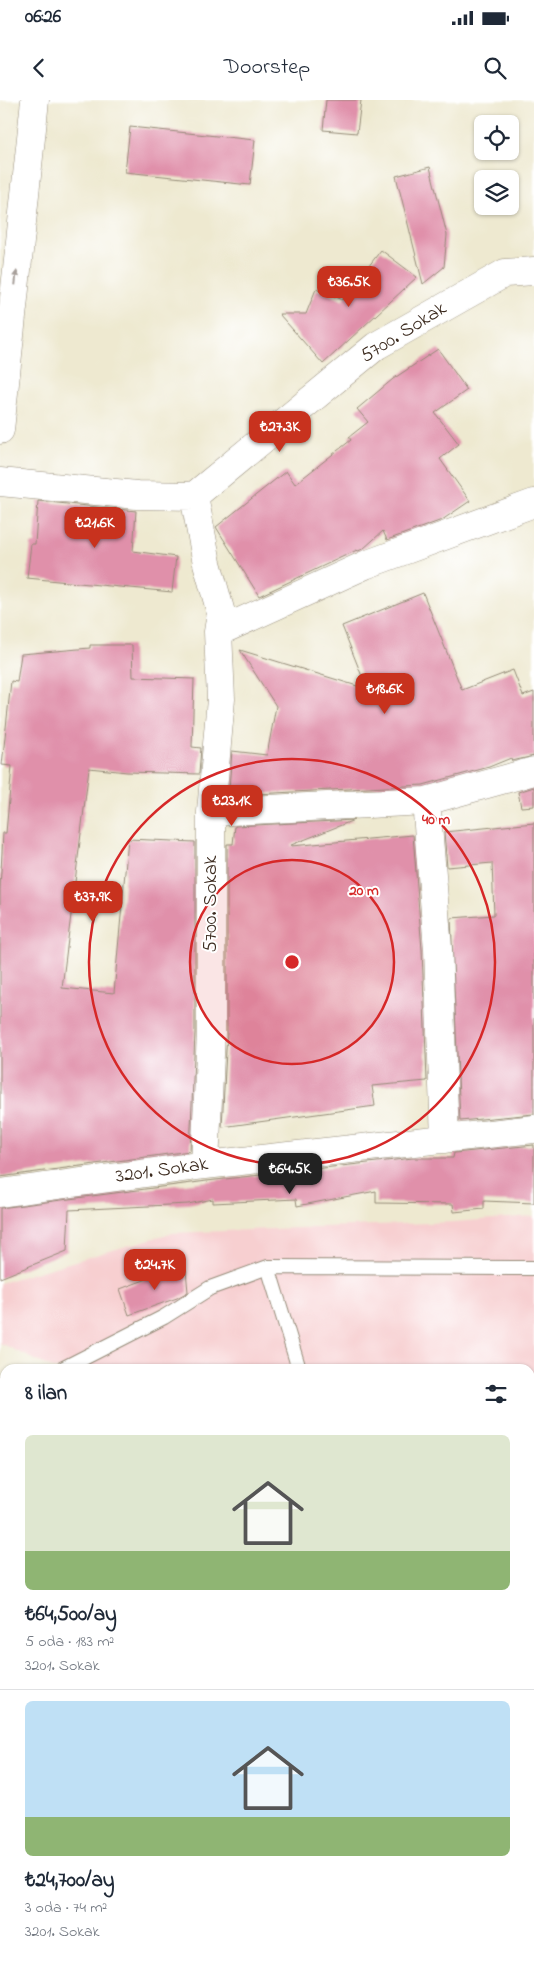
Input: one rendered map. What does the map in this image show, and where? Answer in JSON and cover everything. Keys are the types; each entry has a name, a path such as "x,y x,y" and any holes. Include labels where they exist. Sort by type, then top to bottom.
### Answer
{"street":[{"path":"0,430 35,100"},
{"name":"5700. Sokak","path":"206,1165 210,1032 211,812 220,698 218,632 221,613 207,563 194,496 376,346 506,273 534,271"},
{"path":"0,482 138,495 194,496"},
{"path":"218,632 364,565 534,503"},
{"path":"211,812 426,801 534,771"},
{"path":"426,801 438,950 445,1139"},
{"name":"3201. Sokak","path":"0,1193 206,1165 534,1129"}],"lane":[{"path":"268,1267 297,1364"},
{"path":"72,1364 164,1317 210,1288 268,1267 532,1271"}],"shaded area":[{"path":"534,1216 534,1364 44,1364 0,1343 0,1283 171,1233 454,1222"}],"building":[{"path":"326,100 361,100 357,133 323,130"},
{"path":"130,127 255,140 250,185 125,172"},
{"path":"430,167 447,235 444,267 423,284 396,176"},
{"path":"381,250 417,277 323,364 279,314 306,314 316,289 343,300"},
{"path":"438,349 467,390 435,413 459,444 440,459 470,501 442,520 387,540 383,531 363,549 357,550 259,596 216,527 286,471 295,484 351,440 349,437 368,422 357,409 393,379"},
{"path":"38,501 136,511 133,551 176,557 172,592 27,578 31,544 35,544"},
{"path":"423,593 462,690 513,670 523,696 534,692 534,756 512,761 511,758 489,767 423,785 238,795 239,790 229,789 232,751 267,755 276,706 240,650 367,689 342,626"},
{"path":"90,645 132,645 133,677 194,679 192,747 201,748 199,774 127,772 89,768 62,988 114,993 128,839 195,842 195,1032 190,1151 0,1177 0,890 3,833 6,833 12,766 2,765 11,681 17,682 21,654 90,648"},
{"path":"534,787 534,806 521,807 518,792"},
{"path":"354,820 291,846 413,835 422,950 427,1081 372,1086 375,1106 222,1127 227,1032 227,844 233,844 235,826"},
{"path":"534,823 534,1114 460,1121 451,918 494,915 492,863 447,867 444,832"},
{"path":"534,1145 534,1203 484,1201 484,1209 454,1212 453,1204 376,1203 376,1191 297,1206 296,1199 213,1203 213,1199 188,1204 69,1210 67,1251 0,1278 0,1208 207,1181 413,1158 453,1158 454,1153"},
{"path":"186,1270 188,1292 177,1298 129,1315 120,1289 150,1278 150,1273"}]}
